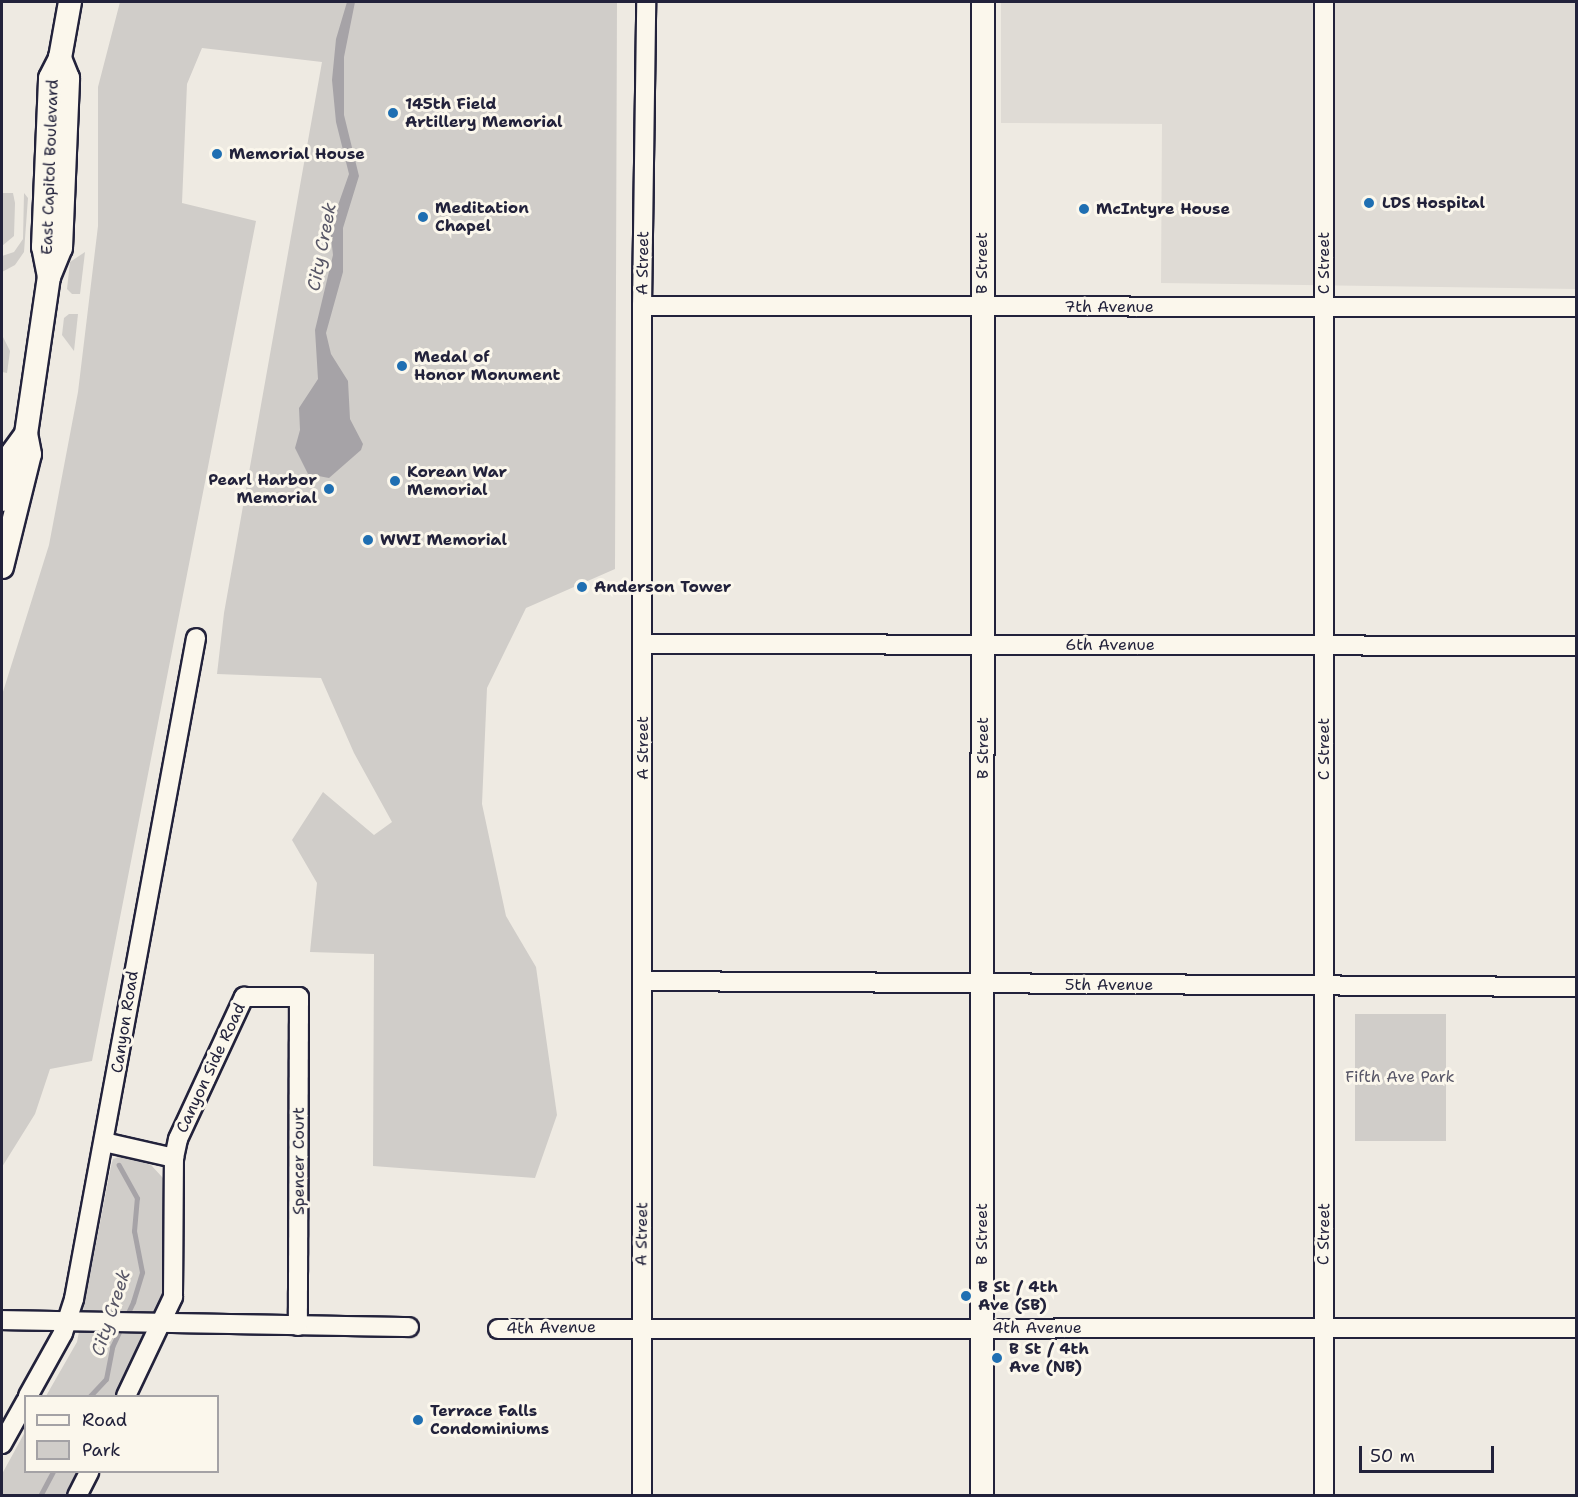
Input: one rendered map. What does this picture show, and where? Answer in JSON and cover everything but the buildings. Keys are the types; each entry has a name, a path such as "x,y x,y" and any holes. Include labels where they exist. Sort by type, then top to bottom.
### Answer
{"street":[{"name":"East Capitol Boulevard","path":"2,567 30,454 26,434 49,277 43,247 50,78 60,58 70,2"},
{"name":"A Street","path":"642,1496 642,306 646,2"},
{"name":"B Street","path":"982,1496 983,2"},
{"name":"C Street","path":"1324,2 1324,1496"},
{"name":"7th Avenue","path":"642,306 1576,307"},
{"name":"East Capitol Boulevard","path":"2,500 13,452 26,434"},
{"name":"Canyon Road","path":"29,1395 68,1319 104,1142 196,638"},
{"name":"6th Avenue","path":"643,644 1576,646"},
{"name":"5th Avenue","path":"642,981 1576,987"},
{"name":"Canyon Side Road","path":"174,1158 183,1127 244,997 299,997"},
{"name":"Spencer Court","path":"298,1326 299,997"},
{"path":"104,1142 174,1158 173,1297 162,1325 127,1395"},
{"path":"2,1320 110,1320 162,1325 409,1327"},
{"name":"4th Avenue","path":"498,1329 641,1327 1576,1328"},
{"path":"2,1444 24,1405"},
{"path":"77,1496 88,1473"}],"shaded area":[{"path":"347,2 355,2 344,57 344,115 359,176 343,228 343,272 326,333 331,354 348,381 350,419 363,444 361,450 329,478 308,474 295,448 300,430 299,408 318,379 315,330 333,255 330,228 349,174 336,122 332,80 336,39"},
{"name":"LDS Hospital","path":"1001,2 1576,2 1576,289 1161,283 1162,124 1001,123"}],"green space":[{"path":"120,2 617,2 615,569 526,608 487,688 482,804 506,916 536,967 557,1115 535,1178 373,1166 374,954 310,952 317,883 292,840 323,792 374,835 392,822 354,753 321,678 217,674 224,613 322,62 202,48 187,84 182,203 256,221 92,1061 50,1069 35,1114 2,1167 2,695 49,545 78,392 98,226 98,87"},
{"path":"2,193 13,193 15,203 14,236 2,246"},
{"path":"24,193 28,198 24,252 15,265 2,272 2,256 14,252 23,239"},
{"path":"85,252 80,294 72,294 67,289 70,262"},
{"path":"69,314 78,314 74,351 62,335 64,318"},
{"path":"2,335 10,351 7,373 2,372"},
{"name":"Fifth Ave Park","path":"1355,1014 1446,1014 1446,1141 1355,1141"},
{"path":"122,1156 151,1165 163,1178 164,1292 117,1395 47,1395 77,1342 113,1159"},
{"path":"24,1434 24,1473 77,1473 66,1495 2,1495 2,1474"}],"waterway":[{"name":"City Creek","path":"91,1395 106,1379 112,1347 133,1302 142,1272 134,1231 137,1198 119,1165"},
{"name":"City Creek","path":"40,1496 52,1473"}],"place":[{"name":"145th Field Artillery Memorial","path":"393,113"},
{"name":"Memorial House","path":"217,154"},
{"name":"LDS Hospital","path":"1369,203"},
{"name":"McIntyre House","path":"1084,209"},
{"name":"Meditation Chapel","path":"423,217"},
{"name":"Medal of Honor Monument","path":"402,366"},
{"name":"Korean War Memorial","path":"395,481"},
{"name":"Pearl Harbor Memorial","path":"329,489"},
{"name":"WWI Memorial","path":"368,540"},
{"name":"Anderson Tower","path":"582,587"},
{"name":"B St / 4th Ave (SB)","path":"966,1296"},
{"name":"B St / 4th Ave (NB)","path":"997,1358"},
{"name":"Terrace Falls Condominiums","path":"418,1420"}]}
